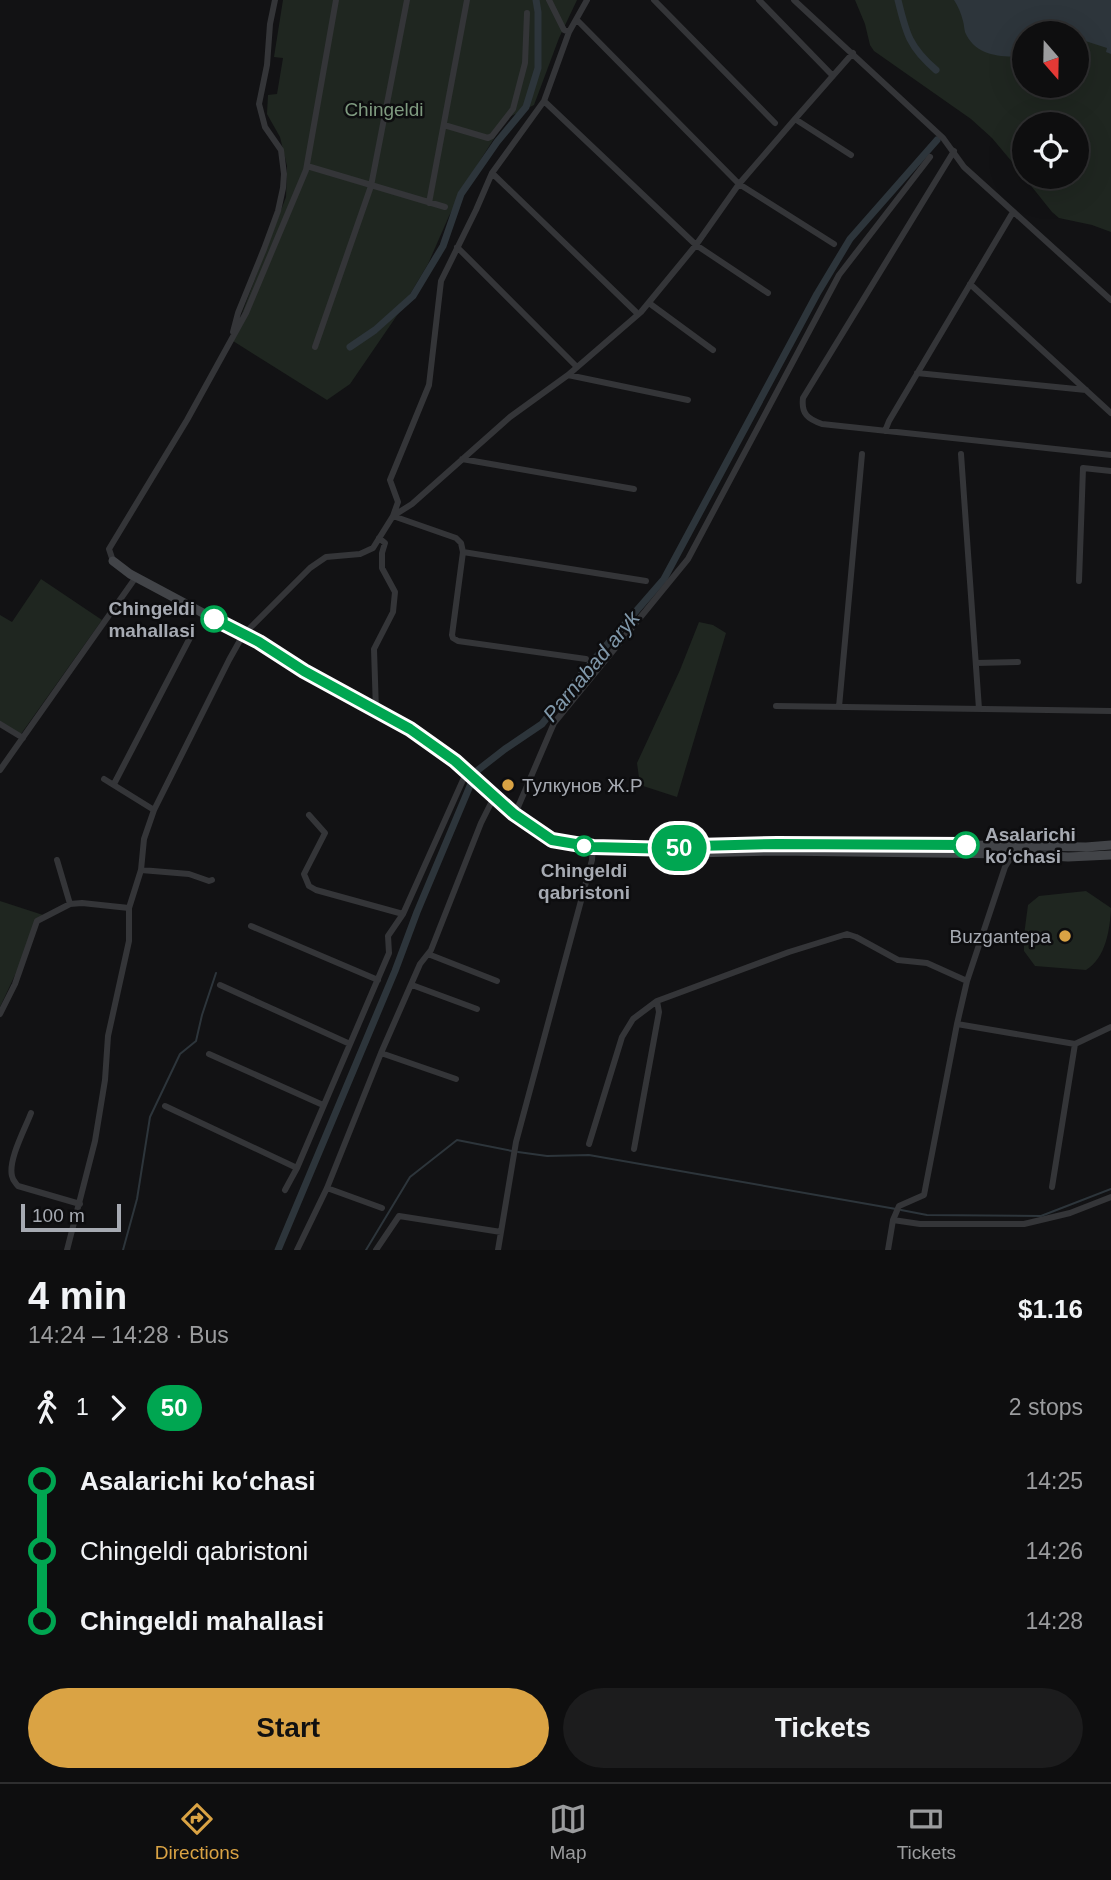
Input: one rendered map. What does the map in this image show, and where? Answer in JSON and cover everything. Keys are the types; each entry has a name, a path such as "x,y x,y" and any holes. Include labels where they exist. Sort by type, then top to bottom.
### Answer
{"main road":[{"path":"114,561 121,569 410,729 455,761 514,814 552,840 588,846 674,849 693,853 906,848 1010,850 1111,845"},
{"path":"1010,850 1088,857 1111,855"}],"street":[{"path":"230,344 238,313 278,211 283,188 281,150 265,127 259,104 275,0"},
{"path":"114,561 109,549 230,344 246,313 307,166 336,0"},
{"path":"315,347 371,186 407,0"},
{"path":"429,203 467,0"},
{"path":"549,0 565,30 569,32"},
{"path":"66,1250 95,1141 105,1080 108,1036 129,942 129,908 141,870 144,839 154,810 243,635 326,557 367,552 373,548 393,516 398,498 390,480 429,384 441,281 492,173 544,101 569,32 587,0"},
{"path":"654,0 775,123"},
{"path":"759,0 833,76"},
{"path":"794,0 943,138 964,167 1111,300"},
{"path":"444,125 488,138 513,109 526,63 527,13"},
{"path":"577,20 739,184 834,244"},
{"path":"393,516 412,504 510,417 578,367 649,303 696,245 739,184 853,53"},
{"path":"544,101 696,245 768,293"},
{"path":"795,119 850,155"},
{"path":"954,151 803,398 804,414 822,424 1111,455"},
{"path":"514,814 554,723 688,559 839,275 930,157"},
{"path":"307,166 445,207"},
{"path":"492,173 638,314"},
{"path":"885,431 1013,212"},
{"path":"457,247 578,367"},
{"path":"970,284 1111,413"},
{"path":"649,303 713,350"},
{"path":"917,373 1086,390"},
{"path":"568,374 688,400"},
{"path":"838,707 862,454"},
{"path":"961,454 979,709"},
{"path":"462,459 634,489"},
{"path":"1079,581 1083,468 1111,471"},
{"path":"393,516 456,538 461,543 463,552 453,638 458,641 586,659"},
{"path":"376,711 374,649 393,612 395,592 382,568 385,543 379,538"},
{"path":"463,552 646,580"},
{"path":"0,771 136,577"},
{"path":"114,785 193,632"},
{"path":"976,663 1018,662"},
{"path":"775,705 1111,710"},
{"path":"0,724 23,738"},
{"path":"285,1190 297,1168 389,953 387,936 403,914 467,771"},
{"path":"104,779 154,810"},
{"path":"297,1250 327,1188 381,1053 420,964 431,950 481,823 495,797"},
{"path":"309,816 325,833 304,874 309,886 403,914"},
{"path":"498,1250 513,1154 588,874 588,846"},
{"path":"888,1250 892,1220 900,1206 924,1195 967,981 1010,859 1010,850"},
{"path":"57,860 70,904"},
{"path":"141,870 189,874 212,880"},
{"path":"0,1014 15,984 37,920 70,904 129,908"},
{"path":"251,926 378,980"},
{"path":"589,1144 622,1037 633,1018 657,1001 789,952 847,934 898,960 927,963 967,981"},
{"path":"428,954 497,981"},
{"path":"220,985 349,1044"},
{"path":"412,985 477,1009"},
{"path":"634,1149 659,1012 657,1001"},
{"path":"957,1024 1075,1044 1111,1027"},
{"path":"1052,1187 1075,1044"},
{"path":"381,1053 456,1079"},
{"path":"209,1054 323,1105"},
{"path":"165,1106 297,1168"},
{"path":"31,1113 13,1160 13,1181 18,1186 79,1203"},
{"path":"327,1188 383,1208"},
{"path":"892,1220 919,1224 1024,1224 1070,1213 1111,1197"},
{"path":"376,1250 399,1216 501,1232"}],"green space":[{"name":"Chingeldi","path":"283,0 577,0 559,38 534,105 507,118 469,178 428,264 400,311 350,384 327,400 233,341 286,197 287,166 280,137 267,114 268,95 277,94 283,58 274,57"},
{"path":"855,0 1111,0 1111,232 1059,218 1034,189 1089,189 1089,112 1012,112 1012,162 971,119 874,51"},
{"path":"41,579 102,620 21,734 0,725 0,615 12,622"},
{"path":"699,622 713,625 726,633 677,797 640,785 637,763"},
{"path":"1086,891 1111,908 1108,934 1098,958 1086,970 1035,966 1024,951 1028,905 1039,896"},
{"path":"0,901 43,915 0,1007"}],"shaded area":[{"path":"954,0 1111,0 1111,54 1106,52 1107,48 1089,42 1089,21 1012,21 1012,56 990,54 982,51 970,40"}],"waterway":[{"path":"350,347 375,330 413,296 443,246 461,194 497,142 526,107 538,68 536,0"},
{"name":"Parnabad aryk","path":"898,0 910,39 936,70"},
{"name":"Parnabad aryk","path":"278,1250 478,770 542,724 664,579 817,294 850,239 937,140"},
{"path":"123,1250 137,1199 150,1117 180,1054 196,1041 216,973"},
{"path":"366,1250 410,1177 457,1140 512,1151"},
{"path":"518,1152 547,1156 589,1155 896,1209"},
{"path":"901,1210 927,1215 1041,1216 1111,1189"}],"bus line":[{"name":"50","path":"214,619 410,729 455,761 514,814 552,840 593,847 674,849 777,844 966,845"}],"place":[{"name":"Chingeldi mahallasi","path":"214,619"},
{"name":"Тулкунов Ж.Р","path":"508,785"},
{"name":"Asalarichi koʻchasi","path":"966,845"},
{"name":"Chingeldi qabristoni","path":"584,846"},
{"name":"Buzgantepa","path":"1065,936"}]}
